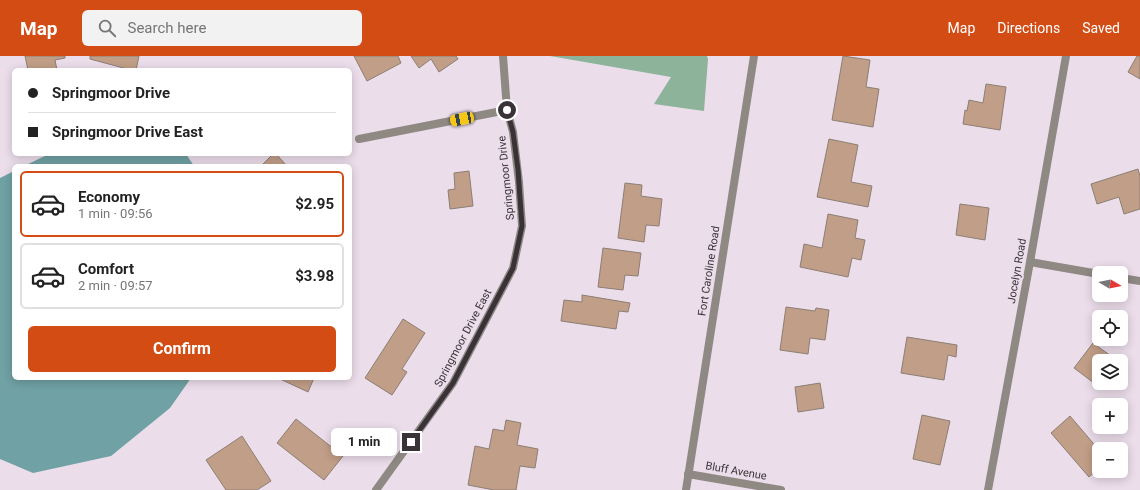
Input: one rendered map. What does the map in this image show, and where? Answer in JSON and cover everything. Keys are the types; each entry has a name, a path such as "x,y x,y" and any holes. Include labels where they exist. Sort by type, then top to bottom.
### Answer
{"street":[{"name":"Springmoor Drive","path":"503,56 507,110 513,132 516,155 522,226"},
{"name":"Fort Caroline Road","path":"686,490 754,56"},
{"name":"Jocelyn Road","path":"988,490 1066,56"},
{"path":"359,139 507,110"},
{"name":"Springmoor Drive East","path":"376,490 453,383 513,268 522,226"},
{"path":"1030,262 1092,273"},
{"path":"1128,279 1140,282"},
{"name":"Bluff Avenue","path":"688,474 781,490"}],"green space":[{"path":"550,56 707,56 704,111 654,104 671,77"}],"water":[{"path":"45,156 187,156 193,164 28,164"},
{"path":"12,172 12,380 190,380 170,408 111,456 33,473 0,459 0,178"}],"building":[{"path":"25,56 65,56 65,58 55,60 57,68 28,68"},
{"path":"90,56 139,56 136,68 124,68 90,59"},
{"path":"354,56 398,56 401,63 367,81"},
{"path":"411,56 456,56 458,59 439,72 431,59 419,68"},
{"path":"843,56 870,60 866,87 879,89 873,127 832,120"},
{"path":"1137,56 1140,56 1140,79 1128,72"},
{"path":"986,84 1006,87 1000,130 963,124 965,110 967,111 969,100 983,103"},
{"path":"829,139 858,145 851,182 872,186 868,207 817,197"},
{"path":"271,156 278,156 285,164 263,164"},
{"path":"1138,169 1140,176 1140,209 1124,214 1119,197 1097,204 1091,184"},
{"path":"469,171 473,206 450,209 448,190 455,189 454,173"},
{"path":"625,183 642,185 641,196 662,199 659,226 646,225 644,242 618,238"},
{"path":"960,204 989,208 985,240 956,235"},
{"path":"828,214 858,220 855,238 865,240 861,260 852,258 848,277 800,267 804,244 822,248"},
{"path":"603,248 641,253 638,276 625,275 623,290 598,287"},
{"path":"582,295 630,303 628,312 619,311 616,329 561,321 564,300 582,302"},
{"path":"786,307 815,311 816,308 829,310 825,340 810,338 808,354 780,350"},
{"path":"403,319 425,333 402,369 407,372 392,395 365,378"},
{"path":"907,337 957,345 956,357 948,355 944,380 901,373"},
{"path":"1092,344 1092,346 1097,346 1108,354 1092,354 1092,382 1074,368"},
{"path":"282,380 313,380 308,392"},
{"path":"820,383 824,408 798,412 795,387"},
{"path":"922,415 950,421 940,465 913,459"},
{"path":"1070,416 1092,442 1092,474 1089,477 1051,433"},
{"path":"296,419 343,456 324,480 277,443"},
{"path":"506,420 521,423 517,445 538,449 535,468 520,466 516,490 494,490 468,485 475,446 489,449 493,429 504,431"},
{"path":"242,436 271,481 257,490 226,490 206,460"}],"route":[{"path":"411,442 453,383 513,268 522,226 518,170 513,132 507,110"}]}
